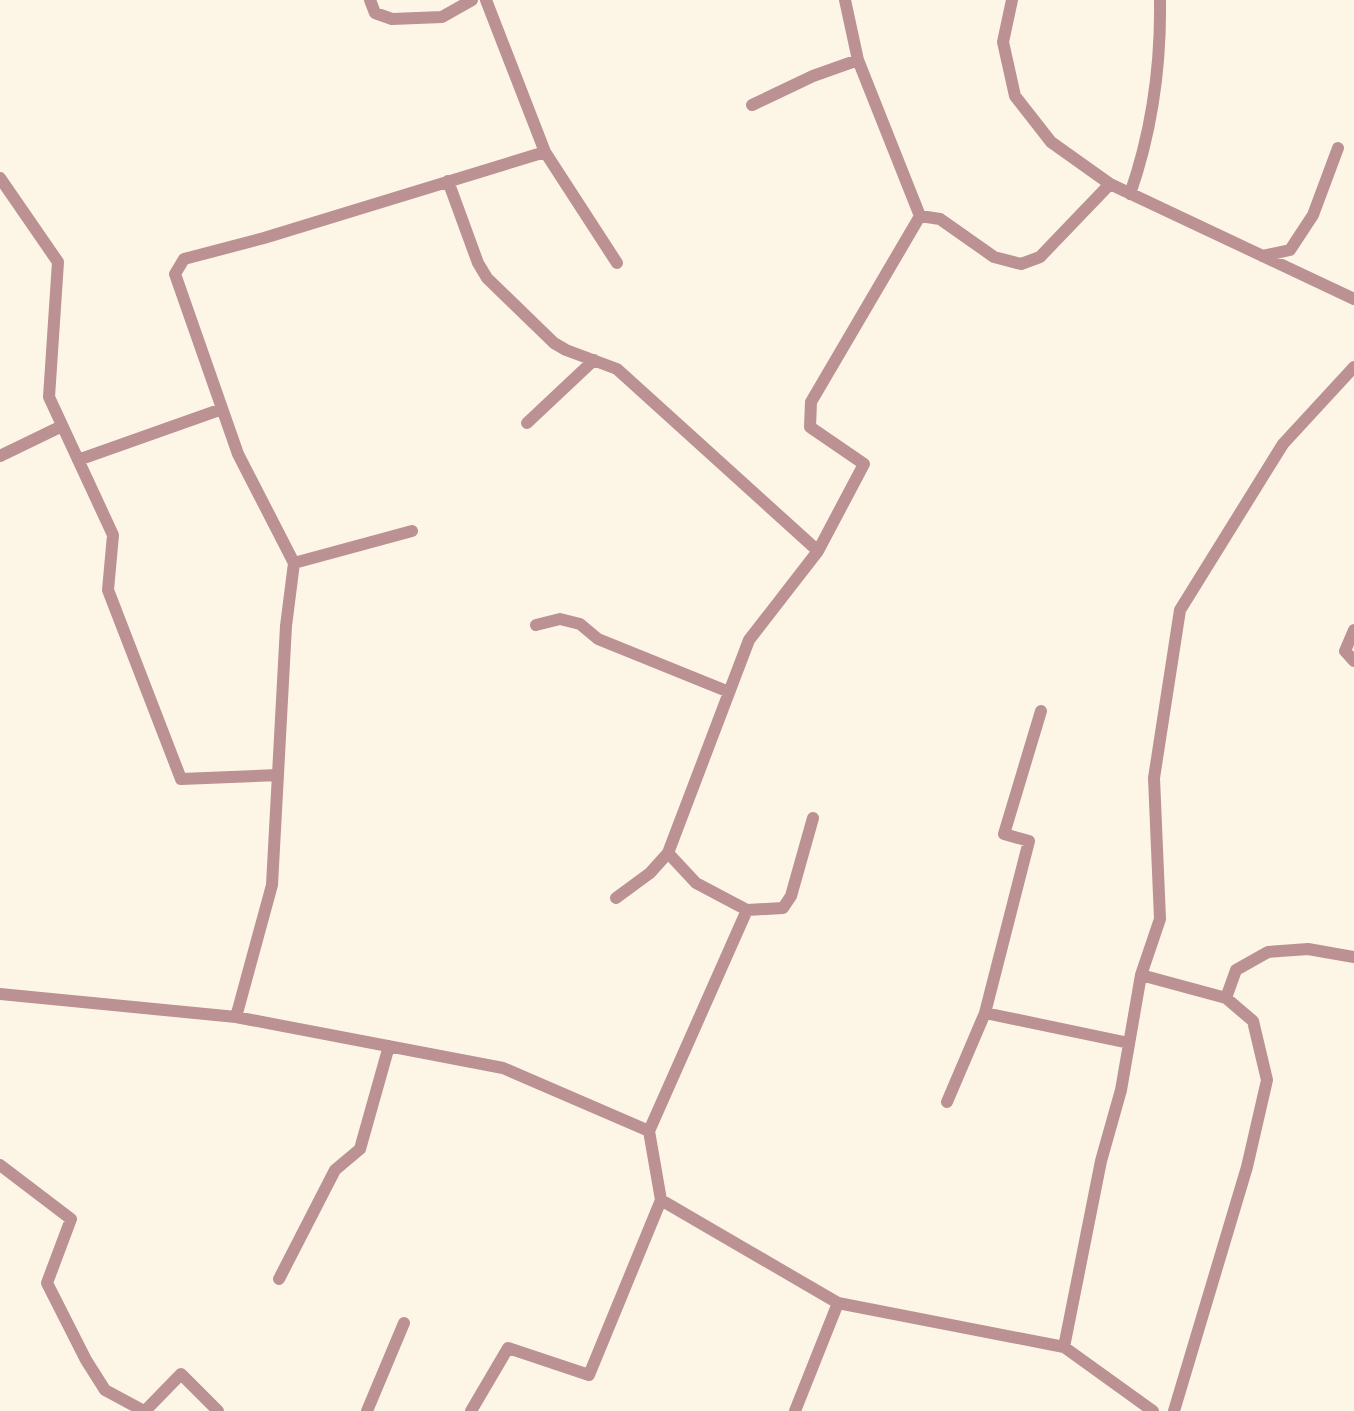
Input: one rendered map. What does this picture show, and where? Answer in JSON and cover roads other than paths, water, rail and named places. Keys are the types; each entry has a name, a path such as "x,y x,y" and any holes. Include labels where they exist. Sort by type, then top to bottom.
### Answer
{"street":[{"path":"370,0 375,12 392,19 400,19 442,17 472,0"},
{"path":"486,0 544,152 617,263"},
{"path":"845,0 858,60 920,216"},
{"path":"1012,0 1003,42 1015,96 1051,142 1110,184 1354,299"},
{"path":"1130,194 1143,157 1152,109 1160,49 1160,0"},
{"path":"752,105 813,76 858,60"},
{"path":"1262,256 1290,250 1313,215 1338,148"},
{"path":"236,1017 272,885 286,626 294,563 238,454 174,274 184,259 544,152"},
{"path":"0,178 58,262 49,397 113,535 108,590 181,779 278,775"},
{"path":"448,181 478,263 487,278 554,343 566,350 617,369 818,551"},
{"path":"920,216 940,219 994,257 1021,264 1040,257 1110,184"},
{"path":"616,898 650,873 668,853 750,640 818,551 864,464 810,427 811,402 920,216"},
{"path":"527,423 594,360"},
{"path":"1064,1347 1101,1161 1121,1090 1141,975 1160,919 1154,778 1180,610 1283,444 1354,367"},
{"path":"78,460 222,409"},
{"path":"0,456 62,426"},
{"path":"294,563 412,531"},
{"path":"536,625 560,620 580,624 598,639 729,692"},
{"path":"1354,630 1345,651 1354,661"},
{"path":"947,1102 985,1013 1029,841 1004,834 1041,711"},
{"path":"668,853 696,883 747,910 783,908 791,896 813,818"},
{"path":"471,1411 508,1348 590,1375 661,1200 649,1132 747,910"},
{"path":"1226,998 1236,970 1268,952 1308,949 1354,957"},
{"path":"1141,975 1226,998 1253,1021 1267,1080 1247,1167 1174,1411"},
{"path":"0,994 236,1017 503,1068 649,1132"},
{"path":"985,1013 1129,1043"},
{"path":"279,1279 335,1170 360,1149 390,1046"},
{"path":"0,1165 71,1219 47,1283 86,1360 105,1390 145,1411 181,1374 218,1411"},
{"path":"661,1200 838,1303 1064,1347 1153,1411"},
{"path":"795,1411 838,1303"},
{"path":"367,1411 404,1323"}]}
